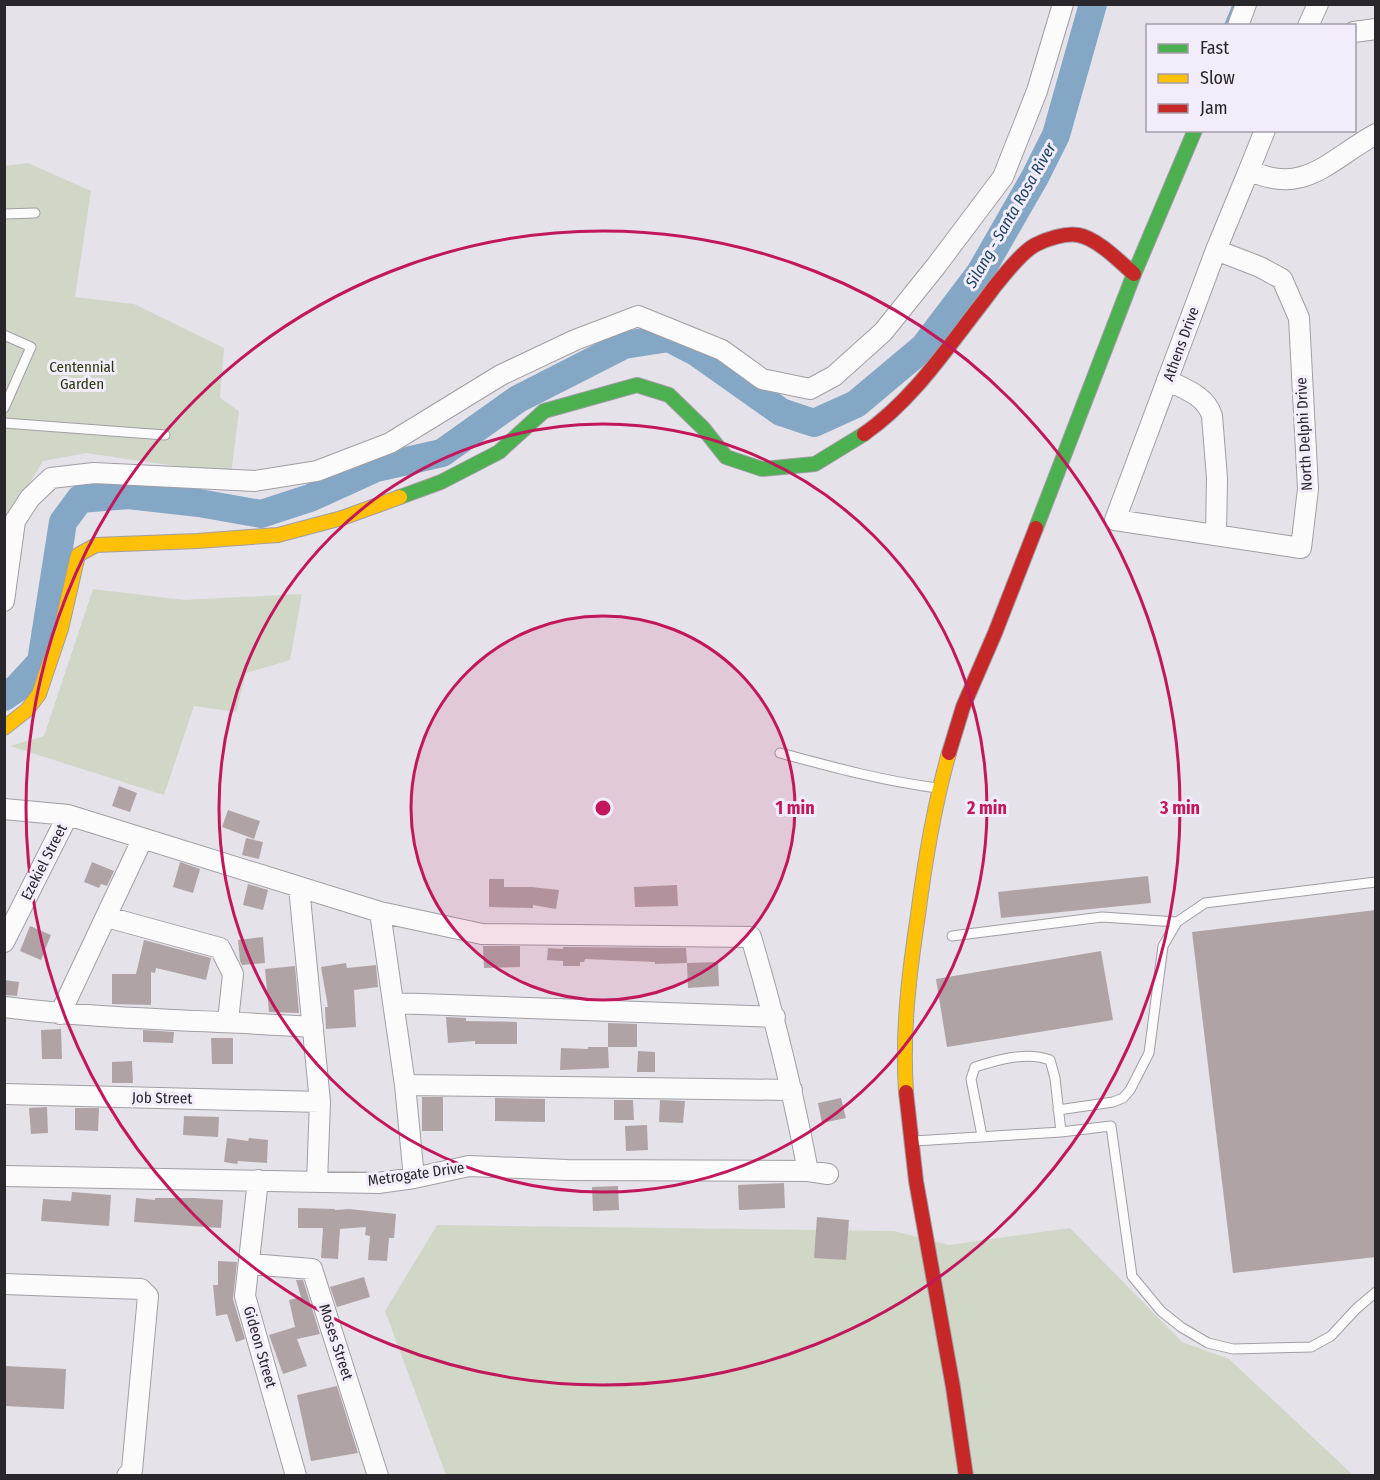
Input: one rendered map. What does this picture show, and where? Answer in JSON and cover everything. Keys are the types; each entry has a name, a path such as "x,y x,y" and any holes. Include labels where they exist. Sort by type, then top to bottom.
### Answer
{"street":[{"path":"4,601 15,521 30,498 51,478 94,473 255,481 317,471 390,442 501,375 575,340 638,316 722,350 762,379 810,388 834,376 883,332 1003,177 1037,91 1063,4"},
{"path":"1239,24 1246,4"},
{"path":"1309,24 1318,4"},
{"path":"1356,32 1376,29"},
{"path":"966,1476 907,1115 904,1059 907,990 926,850 939,788 963,707 995,633 1134,274 1194,132"},
{"name":"Athens Drive","path":"1115,520 1216,250 1264,132"},
{"path":"1249,170 1265,178 1295,180 1323,167 1376,134"},
{"path":"4,728 27,710 39,694 61,629 78,555 96,545 197,542 278,535 342,518 441,482 499,452 544,411 637,385 669,395 703,428 726,457 762,469 815,464 866,433 891,414 938,360 999,281 1033,246 1056,237 1078,235 1093,241 1134,274"},
{"name":"North Delphi Drive","path":"1115,520 1301,548 1308,489 1299,318 1282,279 1260,267 1216,250"},
{"path":"1167,380 1198,396 1209,406 1212,416 1216,478 1216,535"},
{"path":"4,809 68,815 142,840 380,912 482,934 751,938 775,1017 792,1090 405,1085"},
{"name":"Ezekiel Street","path":"4,942 68,815"},
{"path":"60,1014 142,840"},
{"path":"299,887 320,1102 317,1182"},
{"path":"380,912 405,1085 414,1178"},
{"path":"107,917 220,948 233,974 228,1021"},
{"path":"393,1003 775,1017"},
{"path":"4,1007 60,1014 313,1027"},
{"name":"Metrogate Drive","path":"4,1176 378,1183 469,1166 567,1170 818,1172 792,1090"},
{"name":"Job Street","path":"4,1094 320,1102"},
{"name":"Gideon Street","path":"258,1180 245,1296 296,1476"},
{"name":"Moses Street","path":"249,1264 312,1269 378,1476"},
{"path":"4,1284 141,1289 148,1296 132,1470 127,1476"}],"lane":[{"path":"4,214 35,213"},
{"path":"4,336 31,347 4,408"},
{"path":"4,423 165,435"},
{"path":"780,753 843,771 939,788"},
{"path":"1058,1110 1113,1102 1123,1098 1130,1090 1149,1053 1163,946 1177,922 1205,903 1376,882"},
{"path":"952,936 1102,917 1177,922"},
{"path":"982,1136 971,1078 975,1067 1023,1055 1050,1060 1061,1132"},
{"path":"910,1141 1061,1132 1111,1126 1132,1276 1161,1311 1181,1327 1208,1343 1233,1349 1311,1347 1331,1335 1376,1292"}],"green space":[{"name":"Centennial Garden","path":"28,163 91,191 75,297 134,304 224,348 220,398 239,411 231,474 86,453 43,461 8,519 5,550 5,166"},
{"path":"93,589 184,600 302,594 290,660 246,673 236,712 194,706 164,795 10,746 44,736"},
{"path":"437,1225 894,1231 949,1245 1070,1228 1182,1342 1229,1359 1353,1475 446,1475 385,1311"}],"building":[{"path":"119,786 137,793 130,812 112,806"},
{"path":"228,810 260,821 254,839 222,827"},
{"path":"246,838 263,842 259,859 242,855"},
{"path":"92,862 114,871 107,886 101,884 99,888 84,882"},
{"path":"180,862 200,869 193,893 173,887"},
{"path":"1148,876 1151,903 1001,918 998,892"},
{"path":"489,879 504,879 504,887 559,890 556,909 533,905 533,908 489,907"},
{"path":"248,884 268,890 263,910 243,905"},
{"path":"677,885 678,906 635,907 634,887"},
{"path":"1376,910 1376,1257 1233,1273 1192,932"},
{"path":"30,926 51,935 41,960 20,951"},
{"path":"263,937 265,963 242,965 238,940"},
{"path":"144,940 211,958 206,980 156,968 155,973 151,972 151,1005 112,1004 112,974 136,974"},
{"path":"483,946 520,946 520,967 484,968"},
{"path":"563,947 686,948 687,963 655,964 655,962 585,959 584,962 580,962 580,966 563,966 563,961 547,960 548,948 563,949"},
{"path":"1101,951 1113,1020 947,1047 936,979"},
{"path":"718,962 719,986 688,988 687,963"},
{"path":"346,963 347,968 376,965 378,987 354,990 356,1027 326,1029 325,1007 328,1007 321,967"},
{"path":"295,966 299,1013 269,1012 265,969"},
{"path":"4,980 19,982 17,996 4,995"},
{"path":"446,1017 466,1018 466,1021 517,1022 517,1044 475,1044 475,1041 448,1043"},
{"path":"608,1023 637,1024 637,1047 608,1047"},
{"path":"61,1029 62,1059 42,1059 41,1030"},
{"path":"143,1030 174,1032 173,1043 143,1042"},
{"path":"211,1038 233,1038 233,1064 212,1064"},
{"path":"588,1047 608,1047 609,1068 560,1070 561,1048 588,1049"},
{"path":"638,1051 655,1052 655,1072 637,1072"},
{"path":"132,1061 133,1083 112,1083 112,1062"},
{"path":"422,1097 443,1097 443,1131 422,1131"},
{"path":"495,1098 545,1099 545,1122 495,1121"},
{"path":"841,1098 846,1118 822,1123 818,1103"},
{"path":"614,1100 633,1100 634,1120 614,1120"},
{"path":"660,1100 685,1101 683,1123 659,1122"},
{"path":"47,1107 48,1133 31,1134 29,1108"},
{"path":"75,1108 99,1108 98,1131 75,1130"},
{"path":"184,1116 219,1117 218,1137 183,1135"},
{"path":"647,1125 648,1150 626,1151 625,1126"},
{"path":"227,1138 248,1141 249,1138 268,1140 267,1163 224,1162"},
{"path":"784,1183 785,1208 739,1210 738,1185"},
{"path":"618,1186 619,1210 593,1211 592,1187"},
{"path":"72,1192 111,1195 109,1226 41,1221 43,1199 71,1201"},
{"path":"136,1198 223,1200 221,1228 134,1222"},
{"path":"298,1208 349,1209 396,1214 394,1238 389,1238 387,1261 368,1260 370,1236 365,1235 366,1227 340,1229 338,1259 321,1258 323,1228 298,1228"},
{"path":"817,1217 849,1220 846,1260 814,1258"},
{"path":"218,1261 237,1262 233,1299 245,1339 236,1342 227,1314 216,1316 213,1285 218,1285"},
{"path":"364,1277 370,1297 337,1307 330,1287"},
{"path":"296,1280 303,1280 320,1334 297,1339 307,1366 283,1374 269,1335 295,1327 289,1300 301,1297"},
{"path":"4,1366 66,1369 64,1409 4,1406"},
{"path":"337,1386 358,1453 311,1461 297,1395"}],"waterway":[{"name":"Silang - Santa Rosa River","path":"4,697 17,688 41,662 63,522 80,499 128,495 199,503 261,514 310,498 376,468 442,453 518,399 624,345 669,338 696,352 781,412 814,423 856,404 924,347 980,273 1035,177 1056,135 1093,4"},
{"path":"1227,24 1235,4"}],"traffic: fast":[{"path":"1036,528 1134,274 1194,132"},
{"path":"400,497 441,482 499,452 544,411 637,385 669,395 703,428 726,457 762,469 815,464 864,434"}],"traffic: slow":[{"path":"4,728 27,710 39,694 61,629 78,555 96,545 278,535 342,518 400,497"},
{"path":"906,1092 906,1025 912,959 930,833 949,753"}],"traffic: jam":[{"path":"864,434 898,406 914,389 1007,271 1035,245 1062,236 1085,237 1108,251 1134,274"},
{"path":"949,753 963,707 1036,528"},
{"path":"906,1092 916,1181 953,1387 966,1476"}]}
